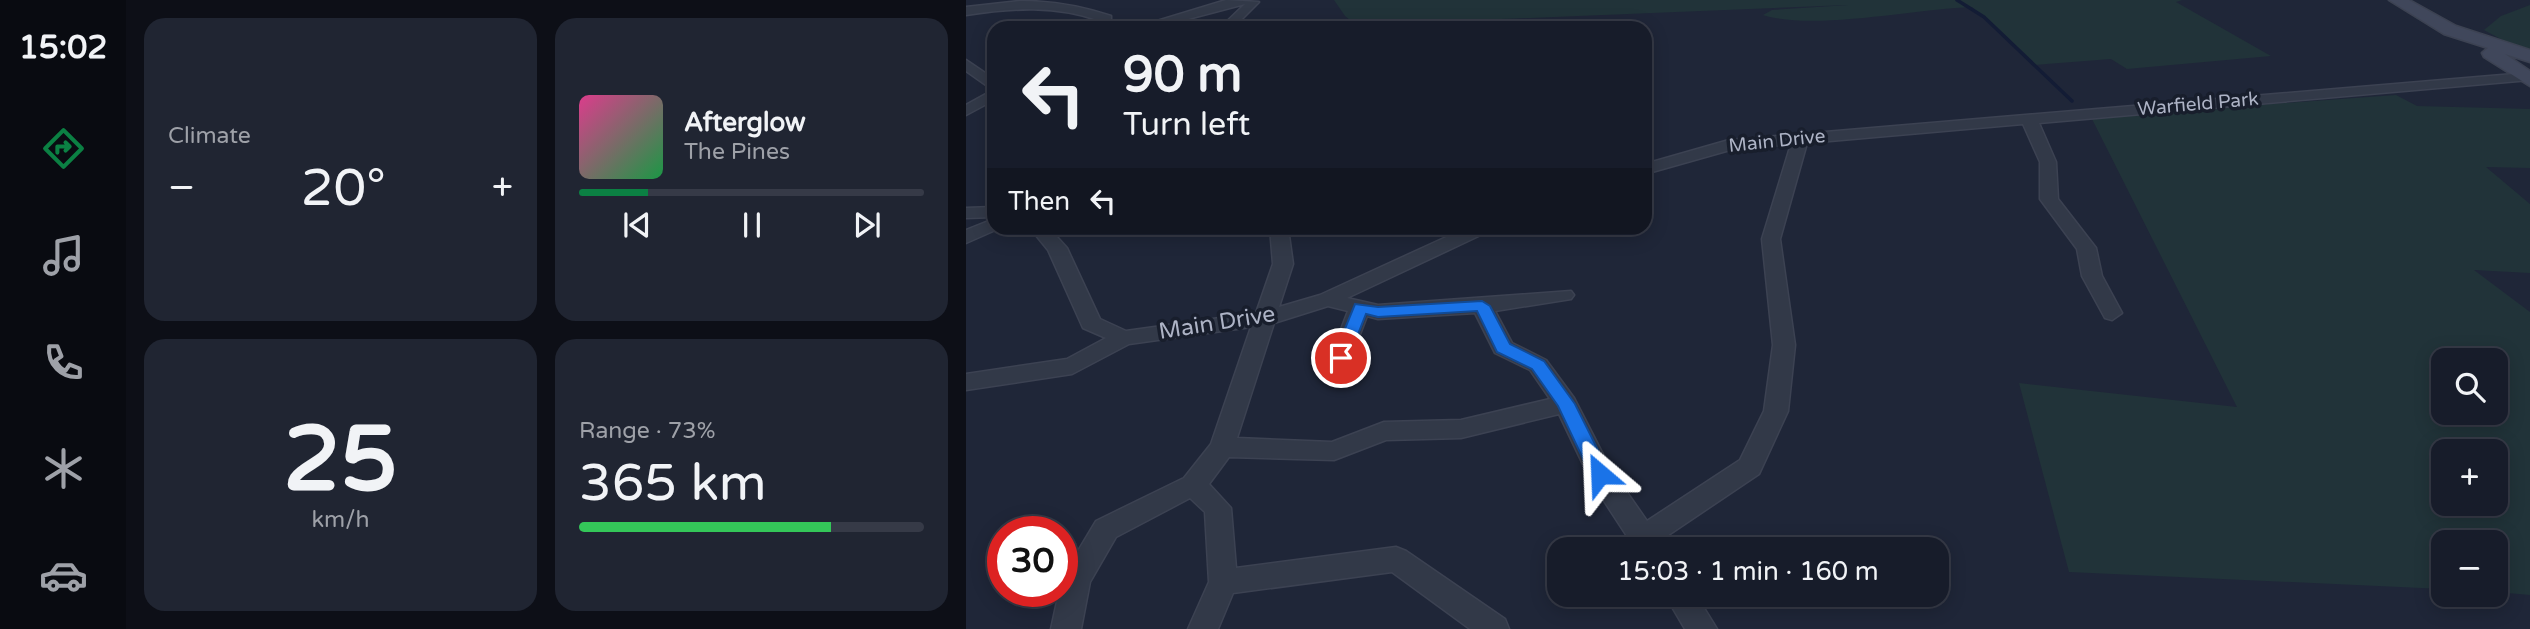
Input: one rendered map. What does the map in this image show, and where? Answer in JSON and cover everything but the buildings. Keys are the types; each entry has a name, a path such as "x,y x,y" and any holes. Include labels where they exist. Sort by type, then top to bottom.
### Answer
{"main road":[{"path":"2397,0 2450,30 2530,56"},
{"path":"2482,41 2492,54 2528,78"}],"street":[{"path":"1165,21 1241,0 1253,2 1233,21"},
{"path":"966,11 1012,1 1069,3 1107,21"},
{"path":"966,64 987,81"},
{"name":"Warfield Park","path":"1870,131 2528,78"},
{"path":"966,87 987,84"},
{"path":"966,111 987,86"},
{"path":"2026,119 2033,125 2048,162 2049,199 2067,227 2087,248 2092,276 2112,313"},
{"name":"Main Drive","path":"1652,167 1729,145 1870,131"},
{"path":"1656,537 1749,467 1776,411 1784,345 1771,239 1801,138"},
{"path":"966,213 987,212"},
{"path":"966,237 987,227"},
{"path":"1045,235 1057,248 1091,323 1124,338"},
{"path":"1066,629 1076,580 1106,529 1193,485 1222,447 1283,264 1280,235"},
{"name":"Main Drive","path":"1124,338 1264,319 1326,299 1465,235"},
{"path":"1326,299 1378,312 1482,306 1564,295"},
{"path":"1482,306 1503,348 1538,365 1566,404 1600,474 1644,537"},
{"path":"1341,358 1360,307"},
{"path":"966,382 1072,366 1124,338"},
{"path":"1222,447 1334,451 1384,431 1461,429 1566,404"},
{"path":"1193,485 1219,508 1223,582 1203,629"},
{"path":"1223,582 1396,559 1494,629"},
{"path":"1688,607 1702,629"}],"shaded area":[{"path":"1334,0 2182,0 2176,2 2271,56 2127,69 2111,59 2034,65 1972,7 1809,21 1763,15 1772,10 1848,5 1454,21 1351,21"},
{"path":"2530,5 2530,55 2484,30 2501,16"},
{"path":"2396,95 2417,106 2530,109 2530,168 2486,167 2530,204 2530,273 2474,270 2530,312 2530,595 2508,593 2508,530 2431,530 2431,588 2069,572 2019,383 2237,407 2091,117"}],"waterway":[{"path":"1957,0 1984,17 2072,101"}],"route":[{"path":"1341,358 1360,307 1378,312 1482,306 1503,348 1538,365 1566,404 1600,474"}]}
